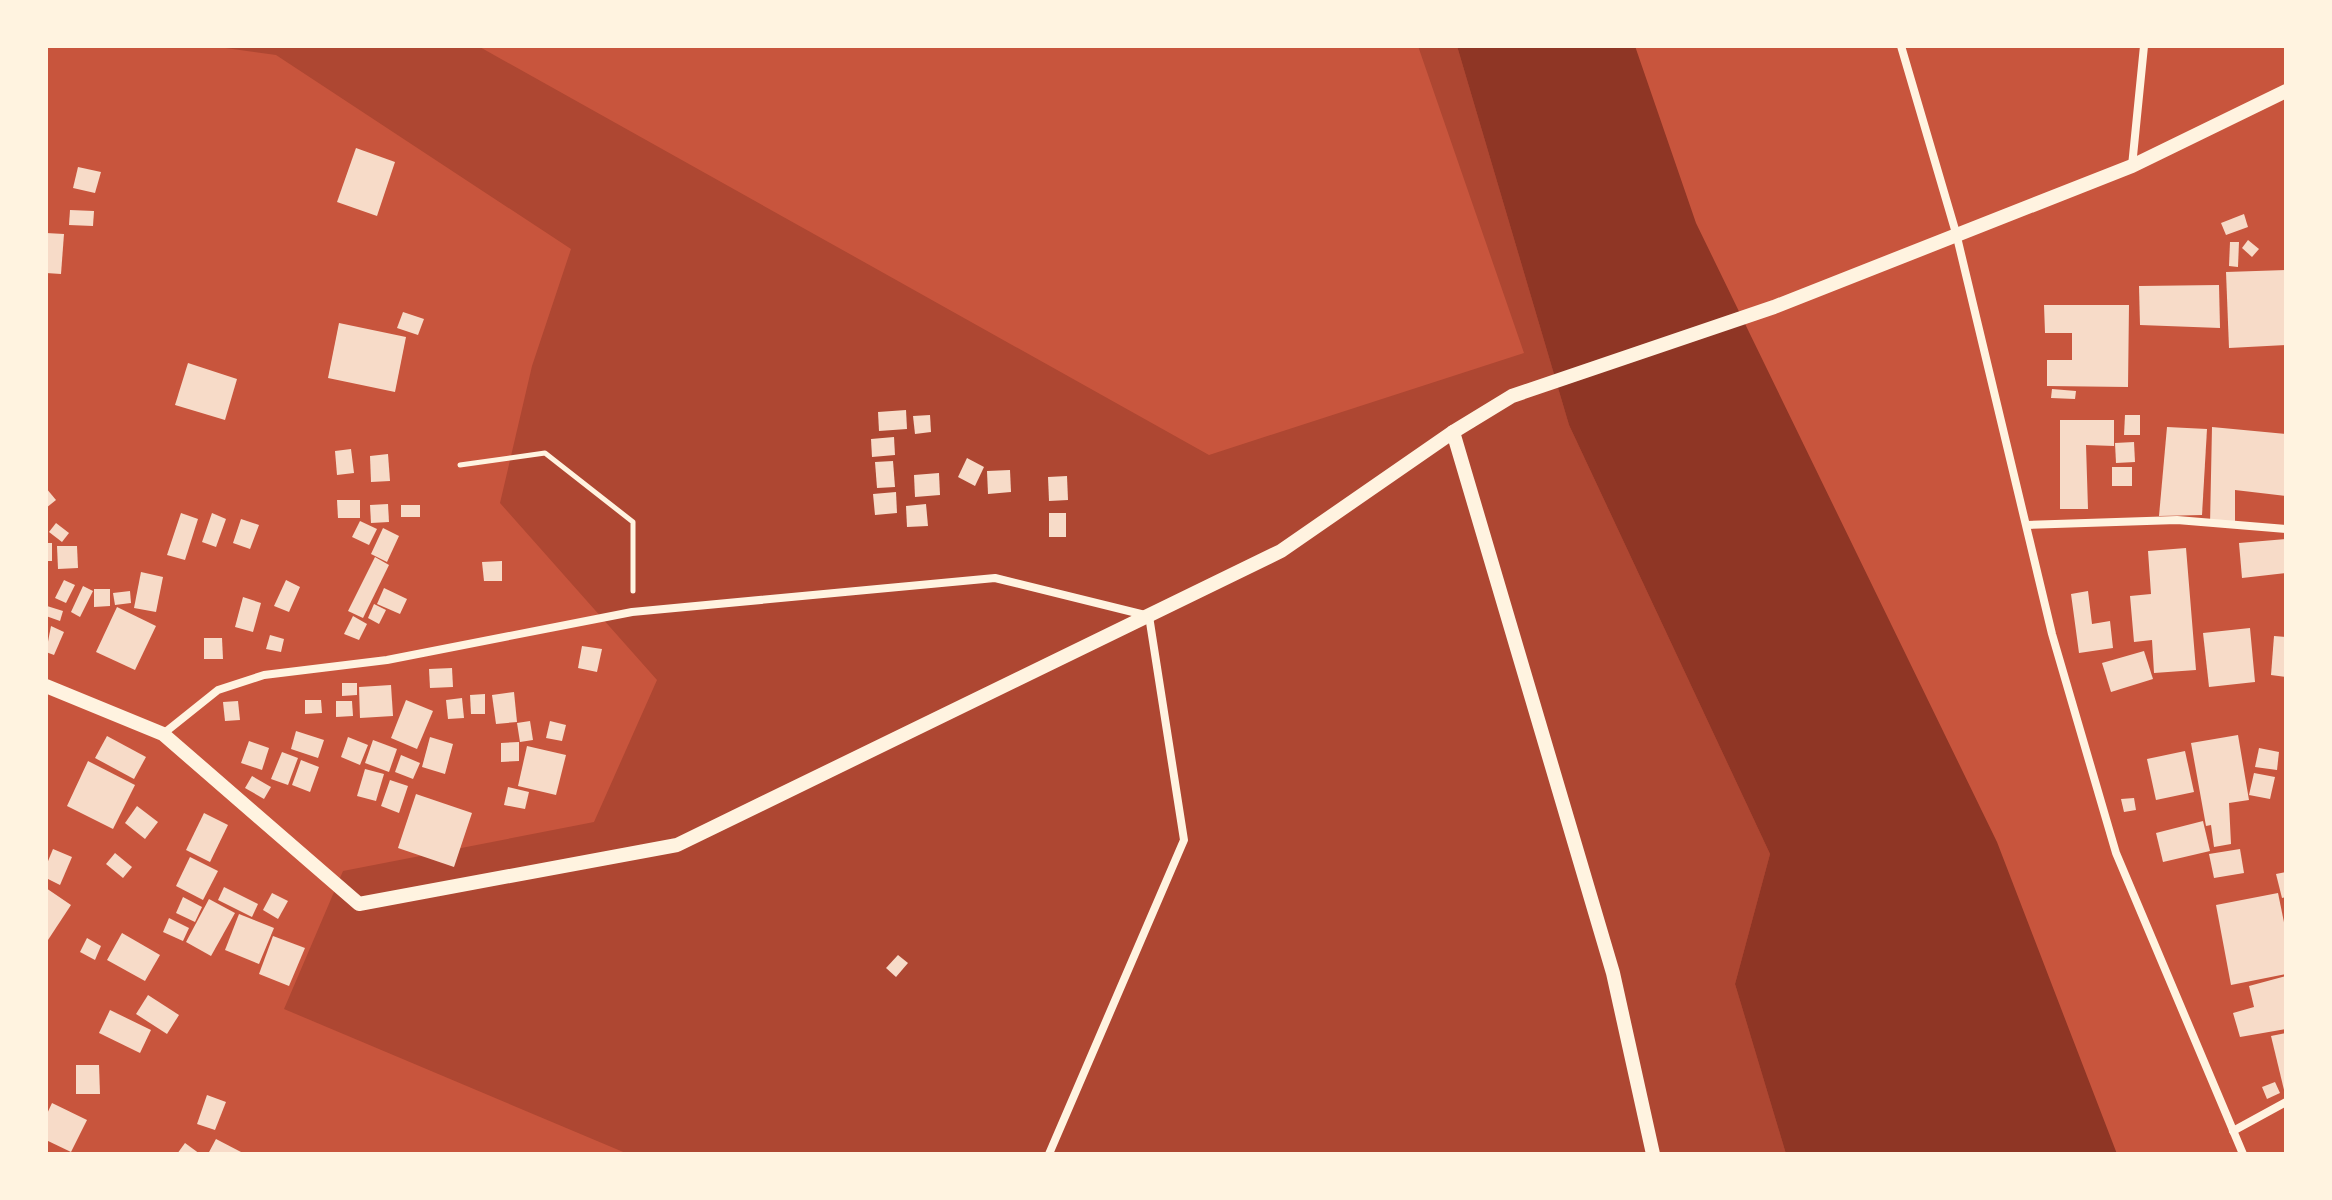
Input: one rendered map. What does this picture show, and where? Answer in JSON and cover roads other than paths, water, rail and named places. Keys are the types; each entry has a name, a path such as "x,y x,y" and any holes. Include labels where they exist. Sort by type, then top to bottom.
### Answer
{"street":[{"path":"1901,46 1956,233 2052,634 2116,853 2243,1154"},
{"path":"2132,166 2144,46"},
{"path":"46,686 163,734 359,904 677,845 1281,551 1453,432 1512,396 1774,307 2132,166 2286,91"},
{"path":"1453,432 1613,973 1653,1154"},
{"path":"2027,525 2177,520 2286,529"},
{"path":"163,734 218,690 264,675 387,660 632,612 995,578 1149,616"},
{"path":"1049,1154 1184,840 1149,616"},
{"path":"2233,1131 2286,1102"}]}
